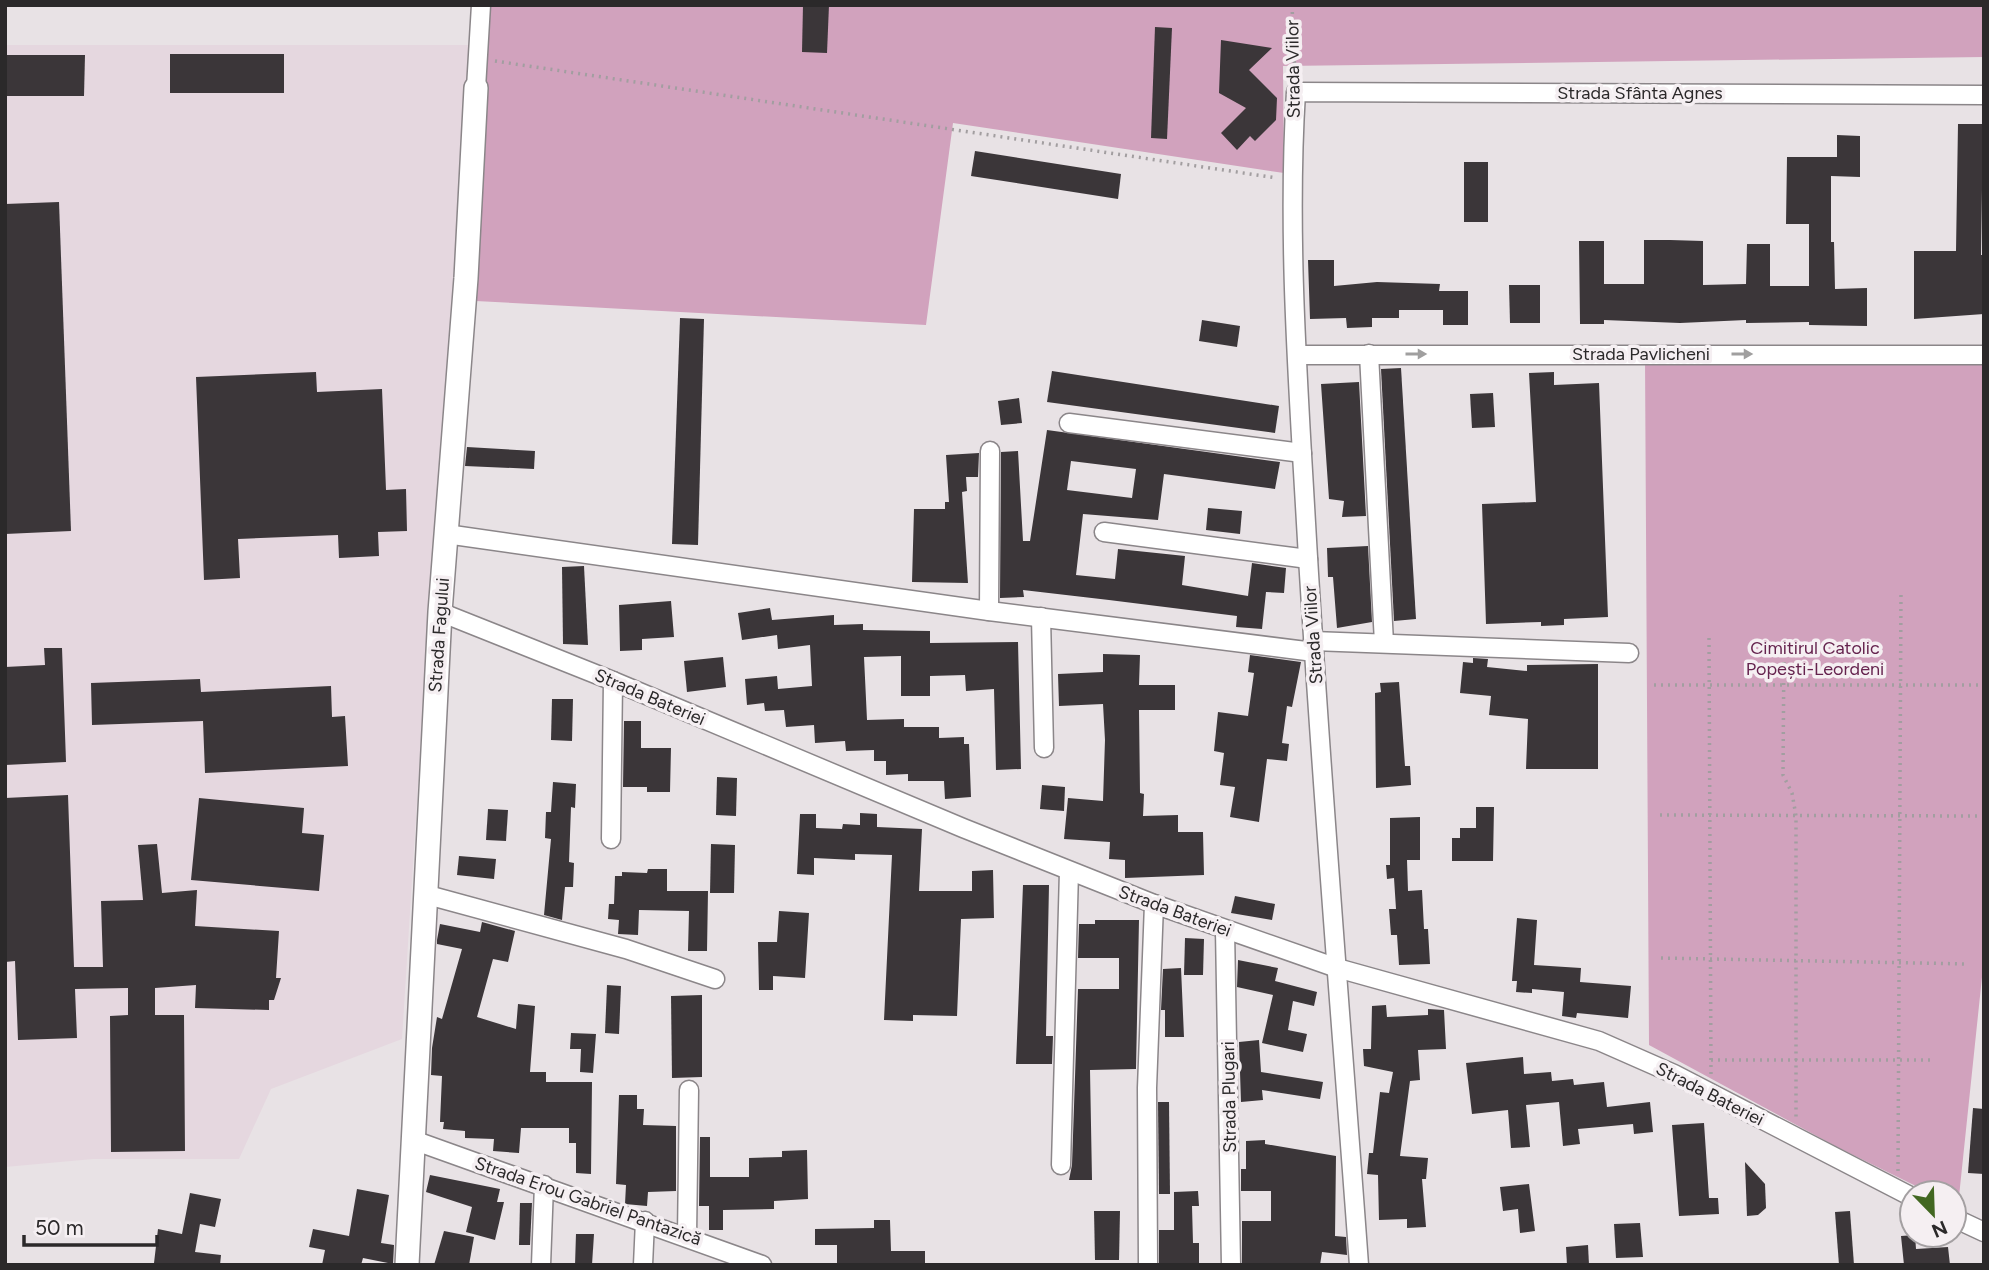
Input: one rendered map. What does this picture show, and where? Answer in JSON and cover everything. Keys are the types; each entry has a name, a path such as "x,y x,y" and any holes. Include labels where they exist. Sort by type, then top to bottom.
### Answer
{"street":[{"name":"Strada Fagului","path":"407,1265 440,612 466,278 481,5"},
{"name":"Strada Sfânta Agnes","path":"1296,92 1984,95"},
{"name":"Strada Viilor","path":"1296,92 1293,181 1302,453 1313,646 1359,1265"},
{"path":"1369,354 1384,643"},
{"name":"Strada Pavlicheni","path":"1299,355 1984,355"},
{"path":"1069,423 1302,453"},
{"path":"989,611 990,451"},
{"path":"1104,532 1308,559"},
{"path":"446,534 989,611 1313,646 1384,643 1629,653"},
{"name":"Strada Bateriei","path":"440,612 1154,904 1337,968 1599,1041 1674,1074 1898,1190"},
{"path":"1041,617 1044,748"},
{"path":"611,839 613,681"},
{"path":"1061,1165 1069,871"},
{"path":"424,894 626,949 715,979"},
{"path":"1148,1265 1147,1088 1154,904"},
{"name":"Strada Plugari","path":"1225,930 1231,1265"},
{"path":"687,1236 689,1090"},
{"name":"Strada Erou Gabriel Pantazică","path":"412,1140 762,1265"},
{"path":"541,1265 544,1185"},
{"path":"643,1265 645,1222"},
{"path":"1968,1225 1984,1232"}],"path":[{"name":"Strada Viilor","path":"1292,5 1296,92"},
{"path":"480,58 1293,181"},
{"path":"1901,591 1899,1060 1904,1179"},
{"path":"1709,638 1710,1094"},
{"path":"1784,641 1783,775 1792,793 1796,816 1796,1117"},
{"path":"1654,685 1984,685"},
{"path":"1660,815 1980,816"},
{"path":"1661,958 1968,964"},
{"path":"1711,1060 1934,1060"}],"shaded area":[{"path":"5,45 471,45 456,300 435,516 402,1039 271,1089 239,1159 93,1159 5,1167"}],"green space":[{"path":"471,5 1984,5 1984,57 1283,66 1284,173 953,123 926,325 456,300"},
{"name":"Cimitirul Catolic Popești-Leordeni","path":"1645,359 1984,360 1984,958 1961,1179 1902,1179 1649,1045"}],"building":[{"path":"803,5 829,5 827,53 802,52"},
{"path":"1155,27 1172,28 1167,139 1151,138"},
{"path":"1221,40 1272,48 1249,70 1277,98 1276,120 1255,141 1250,136 1237,150 1221,133 1246,108 1219,93"},
{"path":"170,54 284,54 284,93 170,93"},
{"path":"5,55 85,55 84,96 5,96"},
{"path":"1958,124 1983,124 1981,255 1984,255 1984,314 1914,319 1914,251 1956,251"},
{"path":"1837,135 1860,136 1860,177 1831,176 1831,242 1834,242 1835,289 1867,288 1867,326 1809,325 1809,322 1746,323 1746,320 1680,323 1604,320 1604,324 1580,324 1579,241 1604,241 1604,284 1644,284 1644,240 1670,240 1703,241 1703,285 1746,284 1747,244 1770,244 1770,286 1809,286 1809,224 1786,224 1787,157 1837,157"},
{"path":"975,151 1121,174 1118,199 971,176"},
{"path":"1464,162 1488,162 1488,222 1464,222"},
{"path":"59,202 71,531 5,534 5,204"},
{"path":"1308,260 1334,260 1334,286 1377,282 1440,284 1439,291 1468,291 1468,325 1443,325 1443,310 1399,310 1399,318 1372,318 1372,327 1347,328 1346,318 1310,319"},
{"path":"1509,285 1540,285 1540,323 1510,323"},
{"path":"680,318 704,319 698,545 672,544"},
{"path":"1202,320 1240,326 1237,347 1199,341"},
{"path":"1401,368 1416,619 1394,621 1381,369"},
{"path":"1052,371 1279,406 1275,433 1047,402"},
{"path":"316,372 317,392 382,389 386,490 406,489 407,531 378,532 379,556 339,558 338,535 238,539 240,578 204,580 196,377"},
{"path":"1554,372 1554,385 1599,383 1608,617 1564,619 1564,625 1541,626 1541,622 1486,624 1482,504 1536,502 1529,373"},
{"path":"1359,382 1366,516 1342,517 1344,501 1329,499 1321,384"},
{"path":"1493,393 1495,427 1472,428 1470,394"},
{"path":"1019,398 1022,423 1001,425 998,401"},
{"path":"1047,430 1280,462 1275,489 1164,474 1158,520 1083,514 1076,575 1115,579 1118,549 1185,556 1182,585 1248,596 1252,563 1286,568 1284,593 1266,592 1262,629 1236,627 1237,616 1109,600 1023,590 1024,597 1000,598 1001,452 1018,451 1023,541 1030,541","holes":["1071,461 1136,469 1132,498 1067,490"]},
{"path":"467,447 535,451 534,469 465,466"},
{"path":"979,453 978,477 966,477 967,491 962,492 968,583 912,582 914,509 945,509 945,502 949,502 946,455"},
{"path":"1208,508 1242,511 1240,534 1206,530"},
{"path":"1368,546 1372,622 1337,628 1333,577 1328,577 1327,548"},
{"path":"584,566 588,645 563,644 562,567"},
{"path":"671,601 674,637 642,639 642,650 620,651 619,605"},
{"path":"770,608 772,620 834,615 834,625 863,624 863,630 930,631 930,643 1018,642 1021,769 996,770 994,689 966,691 965,675 930,676 930,696 901,696 901,656 864,657 867,720 904,719 904,727 939,727 939,738 964,737 964,744 969,744 971,797 945,799 944,781 908,781 908,774 886,775 886,761 874,761 874,750 846,751 845,741 815,743 814,725 786,727 784,710 765,711 764,703 747,705 745,679 777,676 778,689 812,686 810,645 778,649 777,635 742,640 738,613"},
{"path":"44,648 62,648 66,762 5,765 5,667 45,665"},
{"path":"1103,654 1140,655 1139,685 1175,685 1175,710 1139,710 1140,793 1144,794 1143,816 1178,815 1178,832 1203,832 1204,875 1125,878 1125,860 1109,859 1110,842 1064,839 1068,798 1103,801 1105,740 1103,704 1059,706 1058,674 1103,672"},
{"path":"1250,655 1301,662 1292,707 1287,706 1282,743 1289,744 1287,761 1267,759 1259,822 1230,817 1235,787 1220,785 1224,753 1214,751 1218,712 1248,716 1254,673 1248,672"},
{"path":"723,657 726,687 687,692 684,661"},
{"path":"1473,658 1488,659 1487,667 1527,671 1527,665 1598,664 1598,769 1526,769 1528,719 1489,715 1491,696 1460,693 1463,662 1473,663"},
{"path":"200,679 201,692 331,686 332,717 345,716 348,766 205,773 203,721 92,725 91,683"},
{"path":"1399,682 1405,766 1410,766 1411,785 1376,788 1375,693 1381,692 1380,683"},
{"path":"552,699 573,699 572,741 551,740"},
{"path":"624,721 641,721 641,748 671,748 670,792 647,792 647,787 623,787"},
{"path":"717,777 737,778 736,816 716,815"},
{"path":"553,782 576,784 575,808 571,807 569,862 574,863 573,887 565,887 562,920 544,915 551,839 545,838 546,812 551,812"},
{"path":"1042,785 1065,787 1064,811 1040,809"},
{"path":"68,795 74,967 103,967 101,901 143,900 138,845 157,844 162,893 197,890 195,926 279,931 276,978 281,978 274,1000 269,1000 269,1010 195,1008 196,985 155,988 155,1015 184,1015 185,1151 111,1152 110,1016 128,1015 128,988 75,989 77,1038 18,1040 15,961 5,962 5,798"},
{"path":"199,798 304,808 302,833 324,835 319,891 191,880"},
{"path":"1476,807 1494,807 1493,861 1452,861 1452,838 1460,838 1460,828 1476,828"},
{"path":"488,809 508,810 506,841 486,840"},
{"path":"860,813 877,814 877,827 922,829 919,891 972,891 972,871 993,870 994,918 961,919 957,1016 913,1015 913,1021 884,1020 892,855 855,854 855,860 814,858 814,875 797,874 800,814 816,814 816,828 842,829 843,824 860,825"},
{"path":"1420,817 1420,860 1407,860 1408,891 1422,890 1424,929 1428,929 1430,964 1399,965 1397,935 1391,935 1389,909 1396,909 1394,878 1387,879 1386,865 1390,865 1390,818"},
{"path":"711,844 735,845 734,893 710,893"},
{"path":"459,856 496,859 494,879 457,875"},
{"path":"648,869 667,869 667,891 708,891 707,951 688,951 689,911 639,910 638,935 618,934 619,920 608,919 609,904 614,904 615,876 622,876 622,872 647,873"},
{"path":"1023,885 1049,885 1046,1036 1053,1036 1052,1064 1016,1064"},
{"path":"1235,896 1275,904 1272,920 1231,913"},
{"path":"779,911 809,913 805,978 773,976 773,990 759,990 758,942 777,942"},
{"path":"1517,918 1537,920 1534,965 1581,968 1580,982 1631,986 1628,1018 1577,1013 1576,1018 1562,1016 1564,992 1532,989 1532,993 1516,992 1517,981 1512,981"},
{"path":"1095,920 1139,920 1136,1069 1090,1070 1092,1180 1069,1180 1072,1165 1078,989 1119,989 1119,958 1078,958 1079,924 1095,924"},
{"path":"482,922 515,931 508,962 493,959 477,1017 516,1029 518,1004 535,1006 530,1072 546,1072 546,1082 592,1082 591,1174 576,1173 576,1143 569,1143 569,1128 521,1128 519,1153 493,1151 494,1139 465,1138 465,1131 443,1129 444,1122 440,1122 442,1076 431,1075 432,1048 437,1017 442,1019 462,949 437,944 440,924 480,932"},
{"path":"1185,938 1204,939 1203,975 1184,975"},
{"path":"1238,960 1278,968 1275,981 1317,992 1314,1006 1293,1001 1288,1030 1307,1034 1303,1052 1262,1043 1273,995 1237,987"},
{"path":"1181,968 1184,1037 1165,1037 1165,1010 1161,1010 1163,969"},
{"path":"607,985 621,986 619,1034 605,1033"},
{"path":"702,995 702,1077 672,1078 671,996"},
{"path":"1386,1005 1387,1017 1428,1015 1428,1009 1444,1010 1446,1049 1418,1050 1420,1080 1410,1081 1400,1156 1428,1158 1426,1179 1422,1179 1426,1227 1407,1228 1407,1219 1379,1220 1378,1175 1367,1174 1369,1153 1373,1153 1380,1092 1389,1093 1393,1072 1364,1066 1363,1049 1371,1049 1372,1006"},
{"path":"571,1033 596,1034 593,1073 580,1072 581,1049 570,1049"},
{"path":"1259,1040 1261,1072 1323,1082 1320,1099 1262,1090 1263,1100 1241,1102 1239,1042"},
{"path":"1523,1057 1524,1074 1551,1072 1552,1081 1573,1079 1574,1085 1604,1082 1607,1107 1650,1102 1653,1132 1634,1134 1633,1124 1578,1129 1580,1144 1563,1146 1559,1102 1526,1105 1530,1147 1511,1148 1508,1110 1472,1114 1466,1063"},
{"path":"619,1095 637,1095 637,1109 644,1109 643,1125 676,1126 676,1191 648,1192 647,1206 625,1204 626,1185 616,1184"},
{"path":"1158,1102 1169,1102 1170,1194 1159,1194"},
{"path":"1973,1108 1984,1109 1984,1174 1968,1173"},
{"path":"1704,1123 1709,1198 1718,1198 1719,1214 1679,1216 1672,1125"},
{"path":"700,1137 710,1137 710,1177 749,1177 749,1158 782,1157 782,1151 807,1150 808,1199 774,1201 774,1209 723,1210 723,1230 709,1230 709,1206 699,1206"},
{"path":"1265,1140 1265,1144 1336,1156 1335,1236 1346,1237 1347,1255 1322,1252 1320,1265 1242,1265 1242,1221 1271,1221 1271,1191 1241,1191 1241,1169 1246,1169 1246,1141"},
{"path":"1745,1162 1765,1184 1766,1208 1758,1215 1747,1216"},
{"path":"430,1175 500,1189 497,1202 504,1202 495,1240 466,1232 472,1207 426,1192"},
{"path":"1529,1184 1535,1231 1520,1233 1518,1209 1503,1211 1500,1187"},
{"path":"357,1189 389,1195 381,1243 394,1245 393,1264 363,1258 361,1265 322,1265 325,1250 309,1247 313,1229 349,1236"},
{"path":"1198,1191 1199,1206 1192,1206 1193,1243 1199,1243 1199,1265 1159,1265 1159,1230 1174,1230 1174,1192"},
{"path":"190,1193 221,1199 215,1227 200,1224 195,1252 221,1255 220,1265 154,1263 158,1229 182,1234"},
{"path":"520,1203 532,1203 530,1245 519,1245"},
{"path":"1094,1211 1120,1211 1119,1260 1095,1260"},
{"path":"1850,1211 1854,1265 1839,1265 1835,1212"},
{"path":"874,1220 890,1220 891,1251 925,1251 925,1265 837,1265 837,1245 815,1245 815,1229 874,1228"},
{"path":"1640,1223 1643,1257 1616,1258 1614,1224"},
{"path":"444,1231 474,1237 469,1265 434,1265"},
{"path":"576,1234 594,1234 592,1265 575,1265"},
{"path":"1588,1245 1589,1265 1567,1265 1566,1247"},
{"path":"1902,1249 1948,1249 1950,1265 1904,1265"}]}
